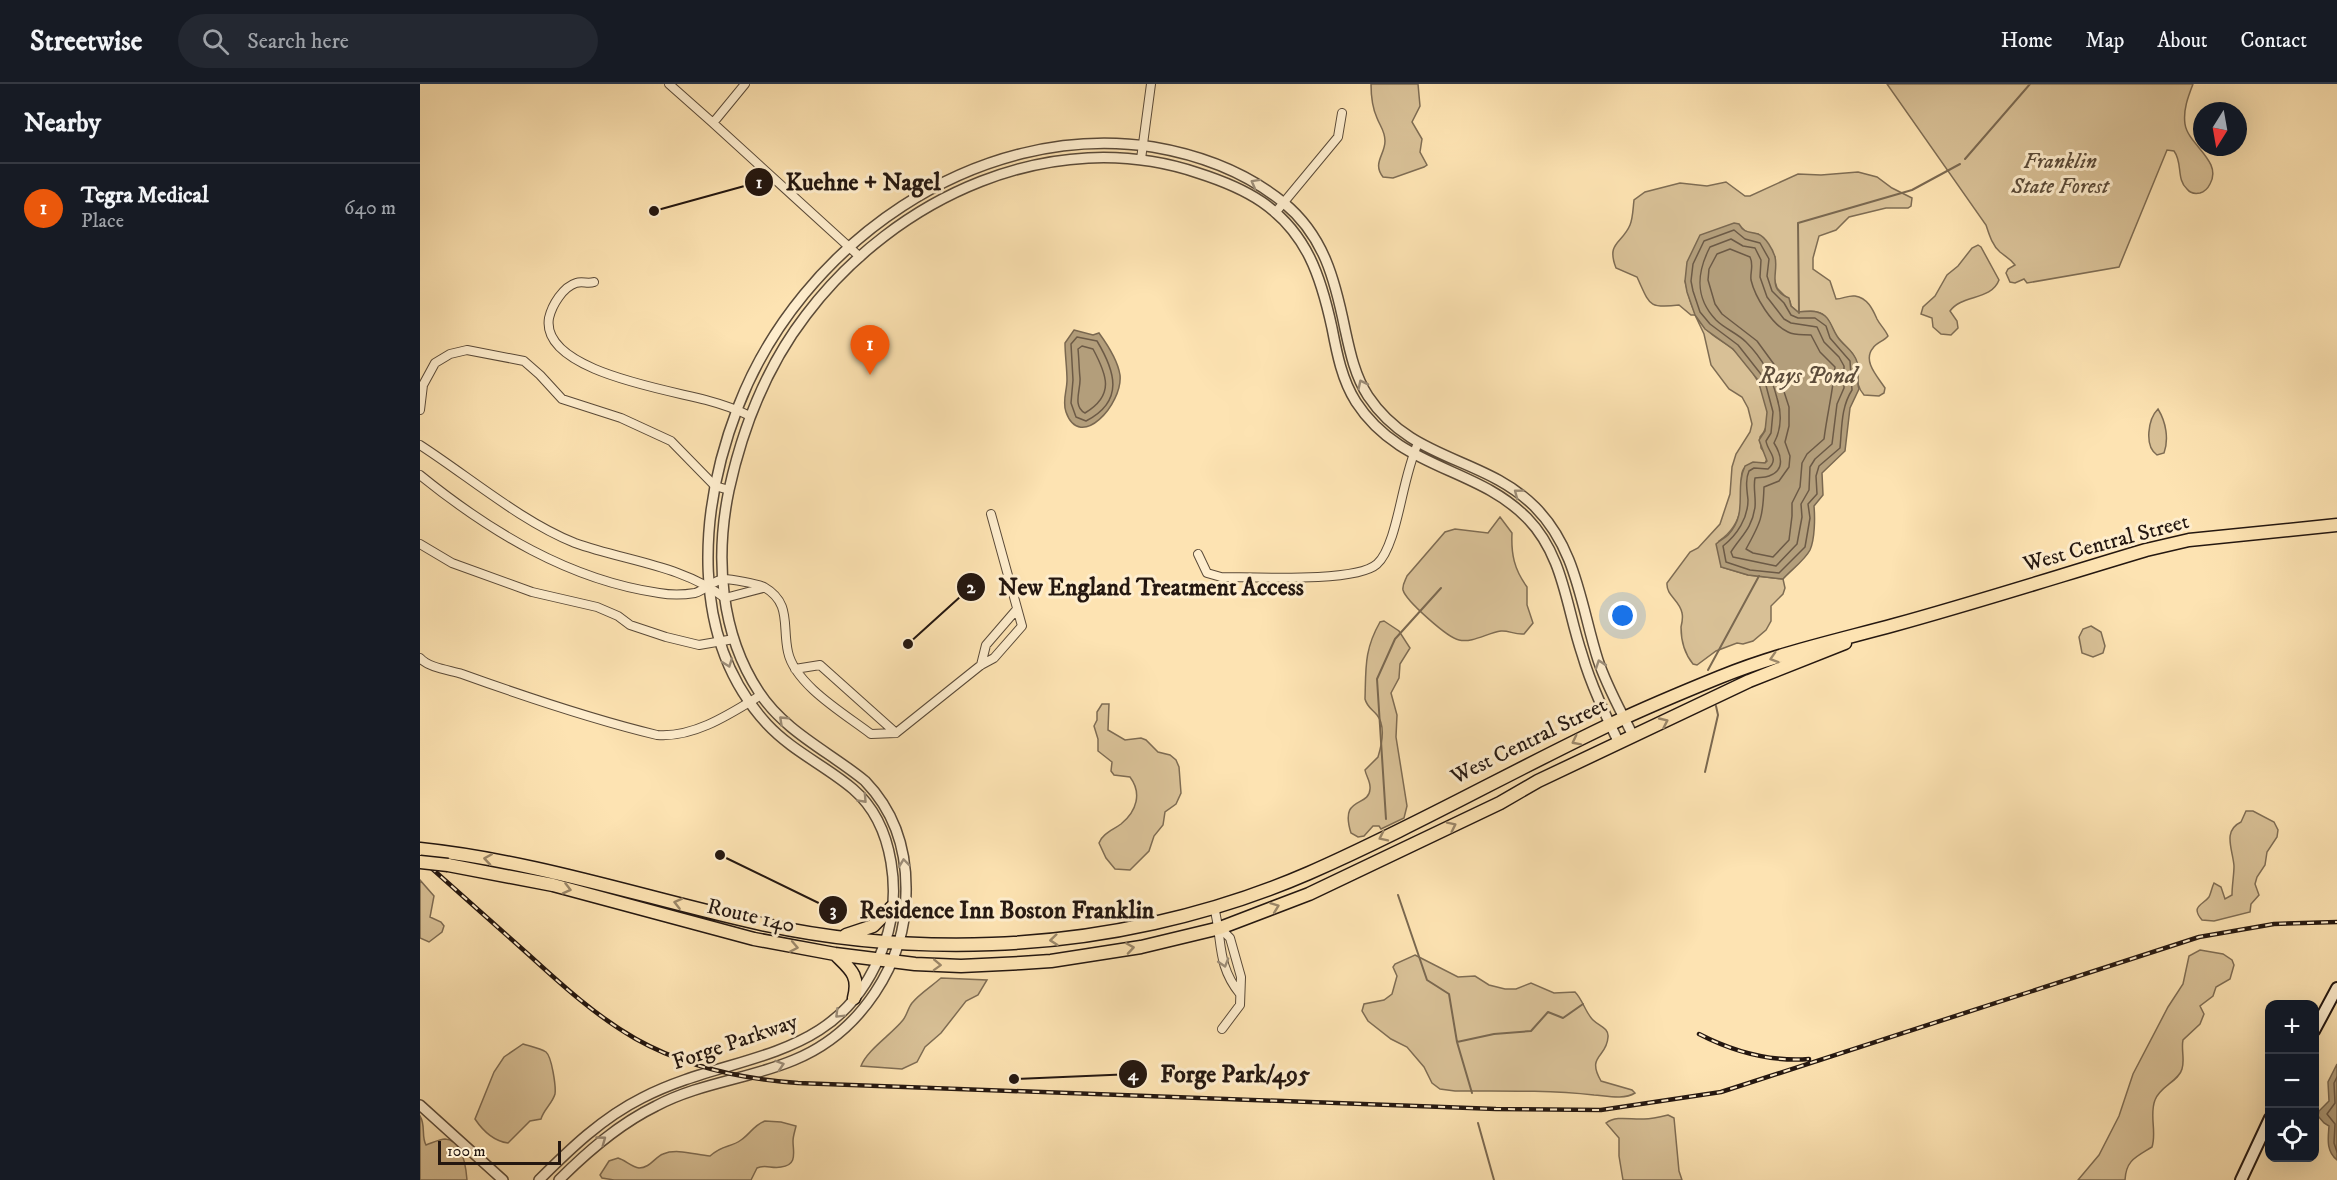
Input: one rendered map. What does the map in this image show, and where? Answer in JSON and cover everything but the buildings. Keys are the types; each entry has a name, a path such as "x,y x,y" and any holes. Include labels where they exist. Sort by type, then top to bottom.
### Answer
{"main road":[{"name":"West Central Street","path":"1214,907 1308,873 1610,724 1764,660 1840,637 1891,626 2146,550 2178,543 2337,525"},
{"name":"West Central Street","path":"1220,928 1309,894 1348,876 1500,803 1538,781 1749,681 1891,626"},
{"name":"Route 140","path":"420,849 510,862 756,923 837,938 885,943 991,944 1067,938 1126,928 1214,907"},
{"name":"Route 140","path":"420,862 448,865 553,885 754,939 835,954 893,961 961,966 1051,961 1141,947 1220,928"},
{"path":"837,938 873,926 892,907"},
{"path":"835,954 855,977 857,985 854,998"},
{"path":"2319,1022 2337,988"},
{"path":"2241,1180 2265,1127"}],"street":[{"path":"669,84 860,257"},
{"path":"713,123 745,84"},
{"path":"1141,159 1151,84"},
{"path":"1275,213 1338,137 1342,113"},
{"name":"Forge Parkway","path":"539,1180 591,1131 615,1113 641,1098 669,1085 778,1052 806,1040 830,1022 854,998 879,959 885,943 892,907 892,878 888,848 878,820 850,786 787,743 766,723 731,672 716,628 710,586 708,536 715,486 737,410 759,361 775,335 811,287 850,247 890,215 954,178 990,163 1041,149 1072,144 1143,146 1205,159 1262,187 1284,203 1307,226 1324,252 1335,281 1351,355 1361,382 1386,418 1409,438 1491,475 1517,491 1540,511 1559,537 1572,563 1600,668 1633,736"},
{"name":"Forge Parkway","path":"559,1180 594,1146 630,1120 657,1105 685,1093 792,1061 819,1047 843,1029 859,1012 873,995 893,961 900,944 906,908 905,862 898,832 888,811 865,781 781,719 760,695 746,670 734,639 725,598 722,540 729,490 738,450 750,416 780,353 805,316 833,282 860,257 915,215 954,193 996,175 1025,166 1064,159 1115,156 1141,159 1175,165 1217,179 1260,201 1275,213 1301,241 1316,268 1325,297 1341,371 1354,398 1373,425 1395,444 1413,455 1503,498 1526,517 1540,534 1552,553 1561,575 1581,654 1619,743"},
{"path":"594,282 578,281 561,295 549,319 549,332 554,342 565,351 607,375 710,401 750,416"},
{"path":"420,410 423,386 435,363 450,354 467,350 524,361 562,399 621,418 671,441 715,486 729,490"},
{"path":"1198,554 1207,573 1221,577 1346,575 1376,565 1383,557 1392,537 1418,443"},
{"path":"420,445 529,519 574,542 679,573 710,586 725,598 765,588"},
{"path":"420,475 491,528 578,571 621,585 659,593 682,595 697,592 723,579 765,588 778,599 783,608 788,652 795,669 809,686 870,734 896,733 981,665 994,658 1022,626 991,514"},
{"path":"420,544 462,567 532,592 597,607 618,616 630,625 666,638 688,644 734,639"},
{"path":"981,665 986,645 1017,609"},
{"path":"420,658 426,664 444,668 535,700 657,735 669,736 720,719 760,695"},
{"path":"795,669 820,665 896,733"},
{"path":"1214,907 1220,928 1218,942 1229,980 1240,994"},
{"path":"1220,928 1230,938 1241,977 1240,1005 1222,1029"},
{"path":"420,1105 503,1180"}],"green space":[{"path":"1371,84 1418,84 1420,106 1412,122 1422,139 1420,152 1427,165 1424,167 1393,178 1383,177 1379,163 1385,137 1374,110"},
{"name":"Franklin State Forest","path":"1887,84 2193,84 2185,109 2185,124 2193,140 2193,156 2206,156 2209,160 2213,176 2210,184 2204,191 2193,193 2190,191 2182,181 2177,156 2174,151 2167,150 2119,267 2027,283 2024,279 2015,283 2010,282 2006,273 2015,265 1995,246 1986,225"},
{"path":"1858,172 1877,177 1912,198 1911,206 1886,208 1849,217 1836,230 1819,236 1813,258 1813,269 1830,281 1836,299 1855,296 1867,302 1887,334 1888,336 1873,348 1869,358 1872,369 1885,388 1884,393 1879,396 1864,395 1858,383 1856,359 1837,337 1825,316 1815,311 1798,312 1791,306 1790,301 1777,288 1773,275 1775,257 1758,234 1743,230 1685,281 1697,318 1708,331 1742,358 1757,379 1768,417 1766,428 1760,437 1761,448 1768,457 1765,463 1754,463 1743,470 1741,475 1742,497 1738,516 1731,530 1719,541 1721,567 1748,575 1783,579 1785,588 1783,594 1771,606 1771,621 1766,630 1753,641 1737,643 1716,651 1697,665 1693,664 1682,642 1681,609 1669,591 1667,583 1690,552 1698,548 1720,524 1730,494 1732,467 1736,454 1750,432 1752,424 1748,408 1742,397 1729,389 1711,365 1704,334 1695,315 1691,315 1679,305 1661,306 1651,303 1637,277 1616,268 1613,259 1614,248 1630,225 1634,200 1645,192 1680,183 1707,186 1726,182 1745,196 1750,196 1798,174"},
{"path":"1978,245 1999,280 1990,291 1955,306 1950,311 1957,321 1958,328 1951,335 1941,334 1933,327 1932,318 1921,314 1923,307 1935,296 1947,275 1958,266 1972,248"},
{"path":"2158,409 2165,425 2166,442 2164,453 2157,455 2150,445 2149,432 2152,419"},
{"path":"1500,517 1512,533 1514,561 1527,587 1527,605 1533,623 1524,634 1501,631 1470,640 1459,640 1446,633 1419,610 1406,595 1403,585 1407,576 1445,532 1455,529 1488,533"},
{"path":"1384,621 1399,631 1410,648 1400,664 1399,678 1391,693 1397,715 1396,737 1407,806 1404,818 1381,829 1379,826 1373,826 1364,836 1358,837 1351,833 1349,813 1351,807 1368,795 1370,784 1365,770 1378,757 1382,735 1380,719 1365,699 1367,659 1375,632 1380,622"},
{"path":"2091,626 2101,632 2105,646 2103,653 2093,657 2082,653 2079,637 2083,629"},
{"path":"1102,704 1109,704 1108,730 1125,740 1141,738 1146,740 1158,752 1170,755 1179,767 1181,793 1176,804 1165,812 1163,825 1154,836 1149,851 1130,870 1115,869 1106,858 1099,843 1131,813 1137,795 1130,777 1114,775 1111,771 1112,762 1098,751 1098,739 1094,726 1097,712"},
{"path":"2246,811 2253,811 2274,822 2278,830 2277,837 2267,852 2265,865 2257,877 2255,884 2259,895 2251,904 2250,912 2214,921 2202,920 2197,909 2209,897 2214,883 2221,887 2225,899 2232,895 2234,866 2230,836"},
{"path":"420,880 434,896 430,917 444,926 442,932 429,942 420,938"},
{"path":"2200,950 2223,954 2232,960 2234,965 2230,979 2216,987 2213,996 2200,1006 2204,1014 2200,1024 2183,1040 2183,1062 2180,1073 2157,1095 2153,1106 2152,1147 2130,1163 2125,1180 2078,1180 2099,1155 2119,1116 2133,1074 2168,1007 2183,984 2189,956"},
{"path":"1415,955 1458,977 1475,976 1489,985 1505,989 1516,989 1531,983 1554,993 1575,992 1590,1017 1608,1034 1607,1044 1596,1061 1597,1073 1601,1081 1632,1090 1635,1093 1615,1097 1559,1092 1440,1089 1432,1083 1424,1067 1407,1047 1391,1039 1368,1021 1362,1011 1364,1004 1384,1000 1392,994 1397,976 1393,967"},
{"path":"941,978 987,980 978,995 966,1001 941,1033 925,1047 917,1062 902,1069 861,1066 874,1048 903,1020 915,1000"},
{"path":"523,1044 541,1049 548,1055 553,1072 555,1094 541,1119 530,1121 508,1143 489,1135 475,1119 494,1072 504,1057"},
{"path":"1668,1115 1674,1118 1679,1171 1682,1180 1623,1180 1619,1138 1606,1123 1619,1118 1647,1119"},
{"path":"420,1116 426,1145 445,1139 456,1144 460,1149 467,1180 420,1180"},
{"path":"765,1121 796,1126 793,1157 790,1164 786,1166 757,1168 751,1180 614,1180 602,1178 600,1175 609,1161 618,1158 639,1168 668,1152 710,1156 741,1140"}],"water":[{"name":"Rays Pond","path":"1734,223 1739,224 1745,231 1758,234 1766,241 1775,257 1775,280 1778,290 1789,298 1791,306 1798,312 1815,311 1825,316 1839,339 1856,358 1858,365 1859,389 1850,408 1845,451 1822,473 1823,495 1814,506 1814,534 1810,550 1783,579 1748,575 1721,567 1716,544 1728,535 1738,518 1745,466 1753,462 1765,463 1767,461 1759,440 1765,431 1767,412 1758,380 1733,349 1705,329 1695,315 1685,281 1687,262 1700,235"},
{"path":"1074,330 1093,335 1099,333 1115,359 1120,375 1115,399 1108,410 1090,426 1081,427 1072,423 1064,404 1067,380 1065,343"},
{"path":"2337,1064 2337,1160 2329,1149 2329,1126 2319,1117 2319,1111 2329,1101 2328,1082"}],"waterway":[{"path":"1965,159 2030,84"},
{"path":"1799,313 1798,223 1912,190 1960,164"},
{"path":"1708,670 1759,576"},
{"path":"1386,819 1377,679 1395,639 1441,588"},
{"path":"1705,772 1718,715 1716,706"},
{"path":"1398,895 1427,980 1449,994 1457,1042 1472,1093"},
{"path":"1457,1042 1494,1034 1531,1031 1548,1012 1563,1018 1583,1004"},
{"path":"1478,1123 1494,1180"}],"railway":[{"path":"420,858 567,989 607,1021 655,1049 694,1064 735,1075 798,1083 1496,1109 1601,1110 1721,1092 2199,937 2274,924 2337,922"},
{"path":"1699,1034 1725,1046 1752,1054 1780,1059 1809,1059"}],"place":[{"name":"Kuehne + Nagel","path":"654,211"},
{"name":"Tegra Medical","path":"870,375"},
{"name":"New England Treatment Access","path":"908,644"},
{"name":"Residence Inn Boston Franklin","path":"720,855"},
{"name":"Forge Park/495","path":"1014,1079"}]}
